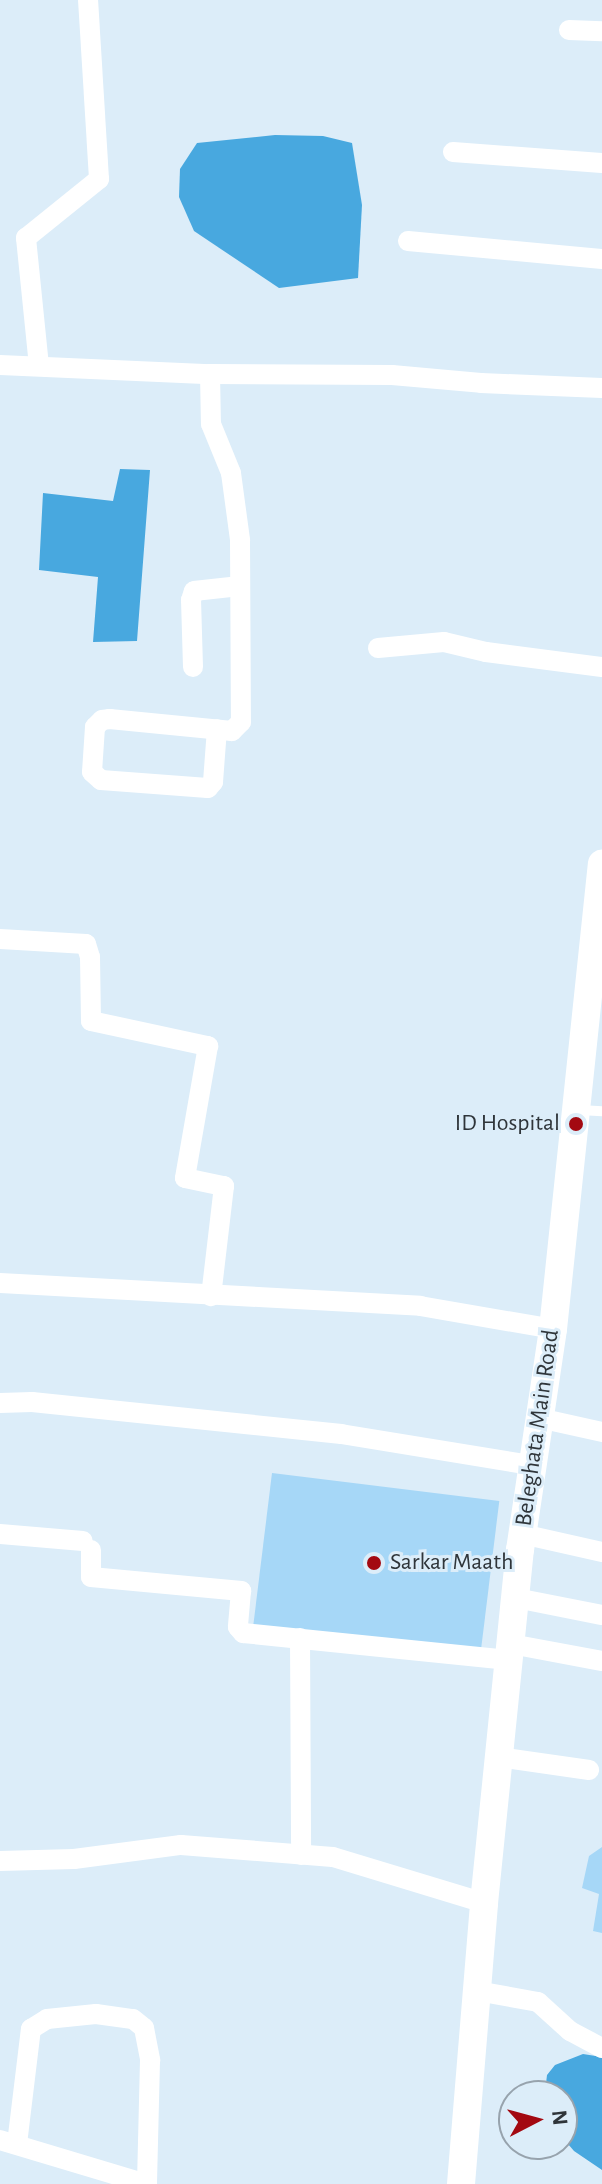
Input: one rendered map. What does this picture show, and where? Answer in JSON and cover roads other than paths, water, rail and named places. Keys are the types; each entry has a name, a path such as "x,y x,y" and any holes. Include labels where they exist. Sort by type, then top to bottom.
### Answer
{"main road":[{"name":"Beleghata Main Road","path":"461,2184 484,1903 522,1534 590,1110 602,864"}],"street":[{"path":"39,366 26,238 99,179 88,0"},
{"path":"569,30 602,31"},
{"path":"453,152 602,163"},
{"path":"408,241 602,259"},
{"path":"0,365 210,374 392,375 602,388"},
{"path":"210,374 211,424 234,488 240,586 241,722 232,731 217,729 102,720 95,727 92,772 101,780 208,788 213,782 217,729"},
{"path":"193,667 191,600 194,591 240,586"},
{"path":"378,648 444,642 486,652 602,667"},
{"path":"0,939 86,944 90,957 91,1021 208,1046 185,1178 224,1186 211,1296"},
{"path":"0,1283 420,1306 553,1329"},
{"path":"0,1403 32,1402 341,1434 531,1465"},
{"path":"539,1418 602,1432"},
{"path":"0,1534 87,1546 91,1577 241,1591 238,1627 243,1633 602,1661"},
{"path":"522,1534 602,1552"},
{"path":"516,1598 602,1615"},
{"path":"300,1638 301,1855"},
{"path":"499,1757 589,1770"},
{"path":"0,1861 74,1859 181,1845 333,1857 484,1903"},
{"path":"477,1991 538,2002 570,2031 602,2048"},
{"path":"96,2014 133,2019 144,2028 150,2060 147,2184 9,2142 31,2029 47,2019 96,2014"}],"water":[{"path":"275,135 323,136 352,143 362,205 358,278 279,288 194,231 179,197 180,169 197,143"},
{"path":"120,469 150,470 137,641 93,642 98,577 39,570 43,493 113,501"},
{"path":"583,2054 602,2057 602,2170 578,2154 578,2080 546,2080 555,2065"}],"place":[{"name":"ID Hospital","path":"576,1124"},
{"name":"Sarkar Maath","path":"374,1563"}]}
